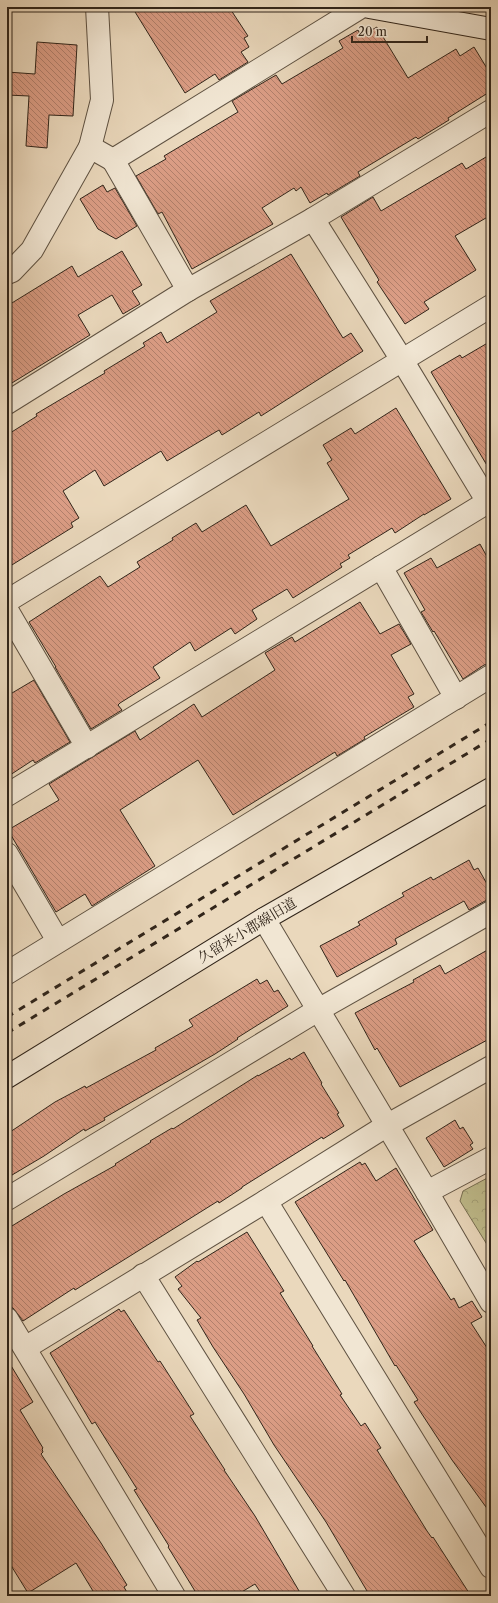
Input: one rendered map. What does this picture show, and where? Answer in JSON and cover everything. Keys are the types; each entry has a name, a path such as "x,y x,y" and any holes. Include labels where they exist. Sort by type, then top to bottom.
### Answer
{"street":[{"path":"7,273 12,271 32,250 90,147 102,100 97,7"},
{"path":"113,160 361,7"},
{"path":"369,7 491,30"},
{"path":"7,404 188,290 313,219 491,111"},
{"path":"90,147 113,160 188,290"},
{"path":"7,796 489,501 313,219"},
{"path":"7,600 491,306"},
{"path":"381,567 456,698"},
{"path":"7,610 87,746"},
{"path":"7,973 491,676"},
{"name":"久留米小郡線旧道","path":"7,1077 264,919 491,790"},
{"path":"7,854 58,941"},
{"path":"7,1199 318,1010 491,912"},
{"path":"264,919 491,1302"},
{"path":"25,1348 386,1126 491,1067"},
{"path":"427,1192 491,1158"},
{"path":"266,1201 491,1567"},
{"path":"143,1275 344,1596"},
{"path":"7,1319 174,1596"}],"green space":[{"path":"491,1176 491,1251 460,1201 463,1191"}],"building":[{"path":"132,7 229,7 248,36 244,38 249,47 241,52 248,62 219,80 215,74 185,93"},
{"path":"377,27 408,78 456,49 460,56 474,47 491,75 491,91 418,139 416,137 358,172 360,176 328,195 327,193 310,203 301,187 296,191 294,188 262,208 273,224 192,269 162,212 158,214 136,176 166,159 164,156 238,112 232,101 276,75 282,84 343,48 339,41 358,30 361,36"},
{"path":"37,42 77,45 73,116 49,115 47,148 26,146 29,96 7,95 7,72 35,74"},
{"path":"491,154 491,215 455,236 476,270 424,302 429,309 405,324 377,282 379,280 341,217 373,197 381,211 462,163 466,169"},
{"path":"103,185 107,192 115,188 137,226 116,239 98,229 80,199"},
{"path":"122,251 142,285 132,291 140,304 123,314 112,295 78,315 90,335 7,386 7,306 72,266 78,277"},
{"path":"291,254 343,338 351,333 363,351 261,416 259,412 222,435 219,430 167,461 161,451 104,486 95,470 63,491 79,518 71,523 73,527 7,568 7,435 37,416 36,414 105,373 104,371 145,346 143,343 161,332 167,343 217,312 210,301"},
{"path":"491,341 491,472 431,372 460,355 462,358"},
{"path":"396,408 451,499 395,533 392,528 348,555 350,558 340,564 342,567 293,598 287,589 252,610 257,619 235,634 231,628 195,651 190,642 153,667 160,678 120,703 118,705 122,710 91,729 29,622 100,576 108,587 140,567 137,562 173,540 172,538 196,523 202,532 246,505 271,546 349,499 327,463 332,460 323,445 351,428 355,434"},
{"path":"480,544 491,564 491,664 484,665 463,679 421,612 425,610 404,573 431,558 437,568"},
{"path":"360,602 380,634 399,624 411,644 391,655 414,694 408,697 414,707 364,737 365,739 337,756 335,752 233,815 198,760 120,810 155,866 92,906 85,894 56,912 8,830 59,800 49,784 135,731 140,740 194,704 202,717 275,670 265,653 292,637 295,642"},
{"path":"34,680 70,742 35,763 33,760 7,777 7,696"},
{"path":"469,860 474,870 478,868 491,891 491,899 469,910 464,901 395,939 397,944 337,977 320,946 360,925 358,922 404,896 402,893 431,877 433,880"},
{"path":"491,948 491,1038 400,1087 377,1048 375,1050 355,1013 414,982 413,980 440,965 445,974"},
{"path":"257,979 260,984 267,980 274,992 278,990 288,1006 237,1038 238,1039 215,1054 104,1118 105,1120 85,1131 84,1129 44,1156 7,1178 7,1134 55,1102 85,1086 86,1088 156,1050 155,1048 193,1026 189,1020"},
{"path":"304,1052 339,1113 337,1114 344,1126 323,1139 322,1137 219,1203 218,1201 75,1290 74,1288 23,1321 13,1308 7,1307 7,1229 64,1194 116,1165 115,1164 151,1142 150,1141 172,1128 173,1129 258,1075 290,1058 291,1060"},
{"path":"455,1120 460,1129 463,1127 473,1143 470,1145 473,1149 444,1167 426,1138"},
{"path":"360,1162 362,1165 365,1163 376,1181 396,1168 433,1230 414,1241 451,1300 454,1298 459,1308 472,1301 482,1317 471,1323 491,1354 491,1514 452,1460 414,1402 418,1400 396,1365 395,1366 345,1280 344,1281 295,1202"},
{"path":"247,1232 284,1291 280,1293 342,1394 340,1395 361,1426 365,1423 381,1448 377,1450 427,1531 432,1538 433,1537 471,1596 370,1596 326,1522 274,1445 244,1394 213,1347 197,1320 201,1318 178,1289 182,1286 175,1277 197,1261 198,1262"},
{"path":"119,1309 121,1312 124,1310 158,1362 160,1361 194,1414 190,1416 255,1516 302,1596 263,1596 255,1584 235,1596 198,1596 134,1490 137,1489 95,1422 92,1424 50,1353"},
{"path":"7,1359 33,1402 20,1410 43,1448 43,1452 41,1454 101,1543 127,1585 124,1587 129,1596 96,1596 76,1563 28,1593 7,1559"}],"railway":[{"path":"7,1017 491,722"},
{"path":"7,1033 491,739"}]}
